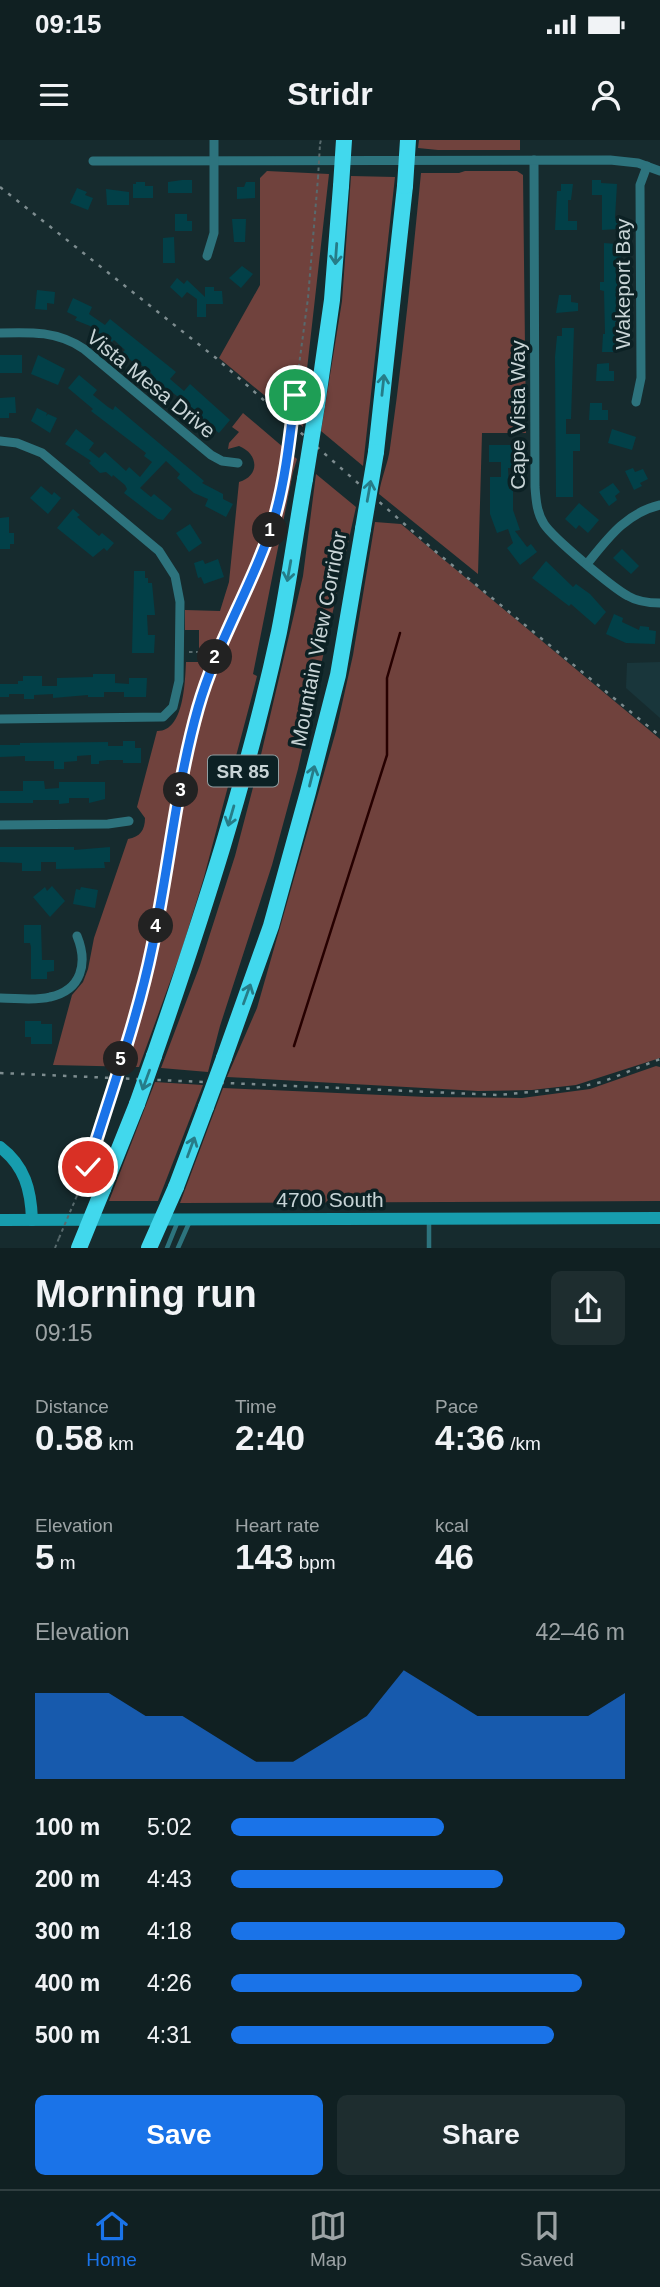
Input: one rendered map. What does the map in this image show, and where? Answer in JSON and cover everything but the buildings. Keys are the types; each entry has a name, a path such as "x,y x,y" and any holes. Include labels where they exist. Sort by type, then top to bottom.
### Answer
{"highway":[{"name":"Mountain View Corridor","path":"79,1248 137,1104 201,919 241,781 278,632 305,480 332,300 344,140"},
{"name":"Mountain View Corridor","path":"149,1248 176,1187 271,926 338,676 376,452 408,140"}],"street":[{"path":"207,256 214,233 214,140"},
{"name":"Cape Vista Way","path":"534,160 536,504 541,519 550,532 628,597 642,602 660,603"},
{"path":"93,161 620,160 660,171"},
{"name":"Wakeport Bay","path":"636,402 641,378 640,185 647,166"},
{"name":"Vista Mesa Drive","path":"0,333 46,333 78,345 211,455 222,461 238,463"},
{"path":"0,441 17,443 42,453 152,544 171,567 180,595 180,670 173,708 163,717 0,719"},
{"path":"587,564 620,524 638,513 660,505"},
{"path":"0,825 108,824 129,821"},
{"path":"0,998 47,998 69,988 80,974 83,963 77,936"},
{"path":"0,1147 14,1160 25,1176 30,1192 32,1220"},
{"name":"4700 South","path":"0,1220 660,1219"}],"lane":[{"path":"429,1219 429,1248"},
{"path":"167,1248 184,1220"},
{"path":"178,1248 184,1220"}],"path":[{"path":"55,1248 88,1167 152,949 198,706 275,514 287,455 307,312 321,140"},
{"path":"198,652 215,659"}],"shaded area":[{"path":"419,140 520,140 520,150 438,150 418,148"},
{"path":"267,171 329,174 304,396 303,427 219,358 260,285 260,178"},
{"path":"517,171 523,175 526,433 482,433 478,574 379,494 395,414 421,173"},
{"path":"351,176 395,177 363,466 321,431 342,301"},
{"path":"243,413 297,459 253,674 257,676 204,877 182,949 139,1067 53,1065 72,995 83,982 88,969 94,938 128,839 139,835 144,826 145,818 137,807 157,731 166,729 178,715 184,693 186,662 199,662 199,630 185,630 185,610 220,611 229,582 239,482 254,470 253,459 246,450 239,446 228,449 229,443 239,432 232,427"},
{"path":"316,474 356,507 298,769 272,865 220,1026 208,1072 161,1068 200,965 235,856 256,776 303,576"},
{"path":"375,522 401,524 660,739 660,1058 576,1085 532,1090 478,1091 227,1077 257,1008 336,731 353,655"},
{"path":"660,662 660,718 626,688 627,663"},
{"path":"656,1066 660,1067 660,1201 180,1203 223,1088 427,1097 522,1098 590,1089"},
{"path":"155,1082 203,1085 158,1201 109,1201"}],"waterway":[{"path":"294,1046 387,755 387,678 400,633"}],"railway":[{"path":"0,187 216,358 435,551 660,736"},
{"path":"0,1073 498,1095 575,1088 602,1082 660,1059"}],"route":[{"path":"88,1167 131,1028 152,949 198,706 222,640 260,556 275,514 295,395"}]}
